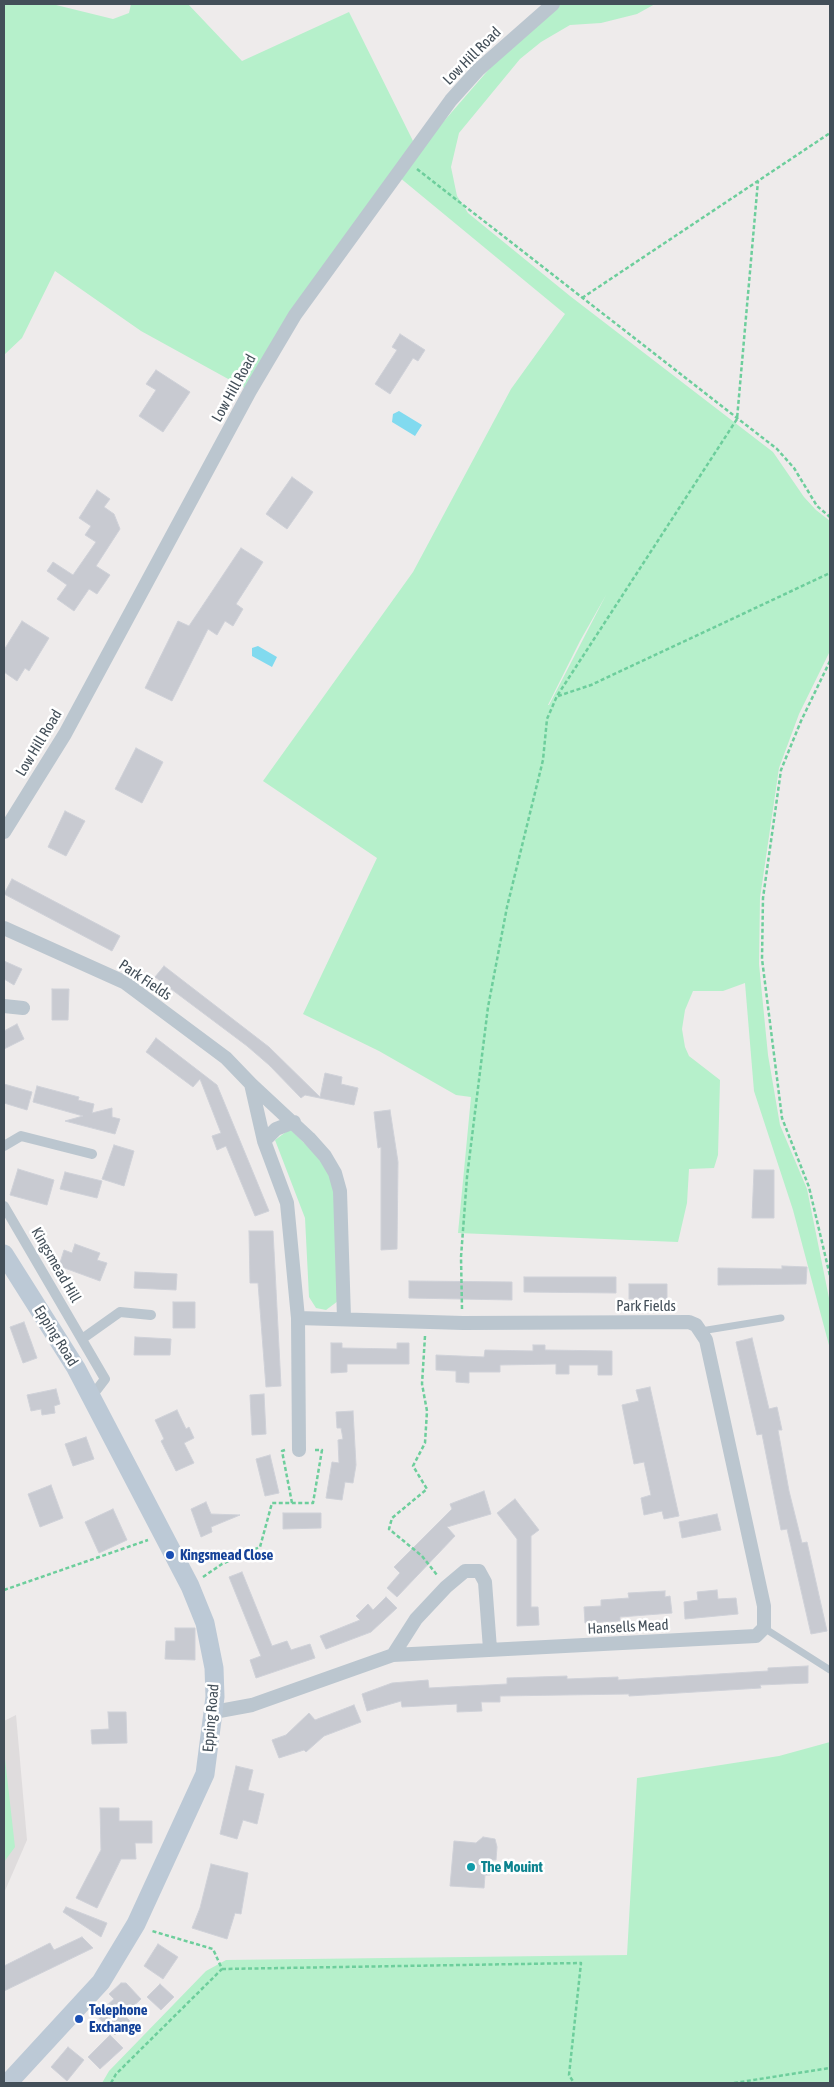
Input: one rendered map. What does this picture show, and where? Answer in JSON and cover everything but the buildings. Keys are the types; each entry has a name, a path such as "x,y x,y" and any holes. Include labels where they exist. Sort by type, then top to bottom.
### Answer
{"main road":[{"name":"Epping Road","path":"4,1254 92,1396 190,1586 205,1623 214,1668 214,1712 205,1774 136,1924 101,1982 8,2083"}],"street":[{"name":"Low Hill Road","path":"4,832 65,734 250,391 295,315 451,100 478,70 552,4"},
{"name":"Park Fields","path":"4,928 124,982 226,1058 251,1084 294,1122 325,1156 335,1173 340,1191 344,1318"},
{"path":"4,1006 24,1008"},
{"path":"251,1084 264,1141 287,1203 298,1318 299,1450"},
{"path":"264,1141 276,1129 294,1122"},
{"path":"4,1146 21,1136 92,1154"},
{"name":"Kingsmead Hill","path":"4,1206 106,1379 92,1396"},
{"path":"82,1339 120,1312 151,1315"},
{"name":"Park Fields","path":"298,1318 463,1323 689,1322 701,1331"},
{"path":"701,1331 706,1340 760,1587 764,1606 764,1628"},
{"path":"393,1655 416,1619 446,1587 466,1571 479,1571 485,1582 490,1649"},
{"name":"Hansells Mead","path":"214,1712 252,1705 393,1655 756,1636 764,1628"}],"lane":[{"path":"701,1331 781,1318"},
{"path":"764,1628 830,1670"}],"path":[{"path":"582,298 830,132"},
{"path":"406,161 777,449 794,468 817,506 830,517"},
{"path":"463,1323 461,1257 463,1225 476,1097 488,1007 507,907 543,760 547,718 557,696 737,419 758,181"},
{"path":"557,696 591,685 830,573"},
{"path":"830,661 801,721 781,770 764,898 762,959 782,1118 809,1187 830,1276"},
{"path":"426,1322 422,1384 427,1411 425,1443 413,1466 427,1489 392,1518 389,1529 422,1556 446,1587"},
{"path":"190,1586 222,1564 260,1547 272,1504 312,1503 322,1450 282,1451 292,1503"},
{"path":"4,1590 163,1535"},
{"path":"136,1924 164,1936 213,1950 222,1969"},
{"path":"110,2083 116,2074 222,1969 581,1963 569,2075 574,2083"},
{"path":"734,2083 830,2068"}],"shaded area":[{"path":"16,1715 27,1840 4,1893 4,1721"}],"green space":[{"path":"4,4 52,4 113,19 129,13 131,4 188,4 242,61 349,12 413,141 250,391 141,331 55,271 22,338 4,355"},
{"path":"560,4 655,4 637,14 601,23 570,25 541,42 520,59 459,133 451,167 457,196 468,213 570,296 773,452 804,497 830,521 830,651 799,714 779,768 760,898 759,964 768,1055 780,1125 807,1189 830,1303 830,1349 793,1210 754,1091 745,983 723,991 693,991 685,1010 682,1029 685,1047 689,1056 720,1080 718,1155 714,1168 689,1169 687,1203 678,1242 458,1233 471,1097 456,1095 379,1051 303,1014 377,858 263,781 413,572 511,389 565,314 399,177 418,151 497,60","holes":["606,595 549,705 580,641"]},
{"path":"290,1129 335,1173 338,1301 326,1310 316,1308 309,1297 305,1218 275,1140"},
{"path":"830,1742 830,2083 102,2083 109,2071 206,1971 226,1960 627,1955 637,1778 779,1756"},
{"path":"4,1750 15,1847 4,1862"}],"water":[{"path":"399,411 422,425 415,436 392,422 393,414"},
{"path":"258,646 277,657 272,667 252,656 252,648"}],"place":[{"name":"Kingsmead Close","path":"170,1555"},
{"name":"The Mouint","path":"471,1867"},
{"name":"Telephone Exchange","path":"79,2019"}]}
